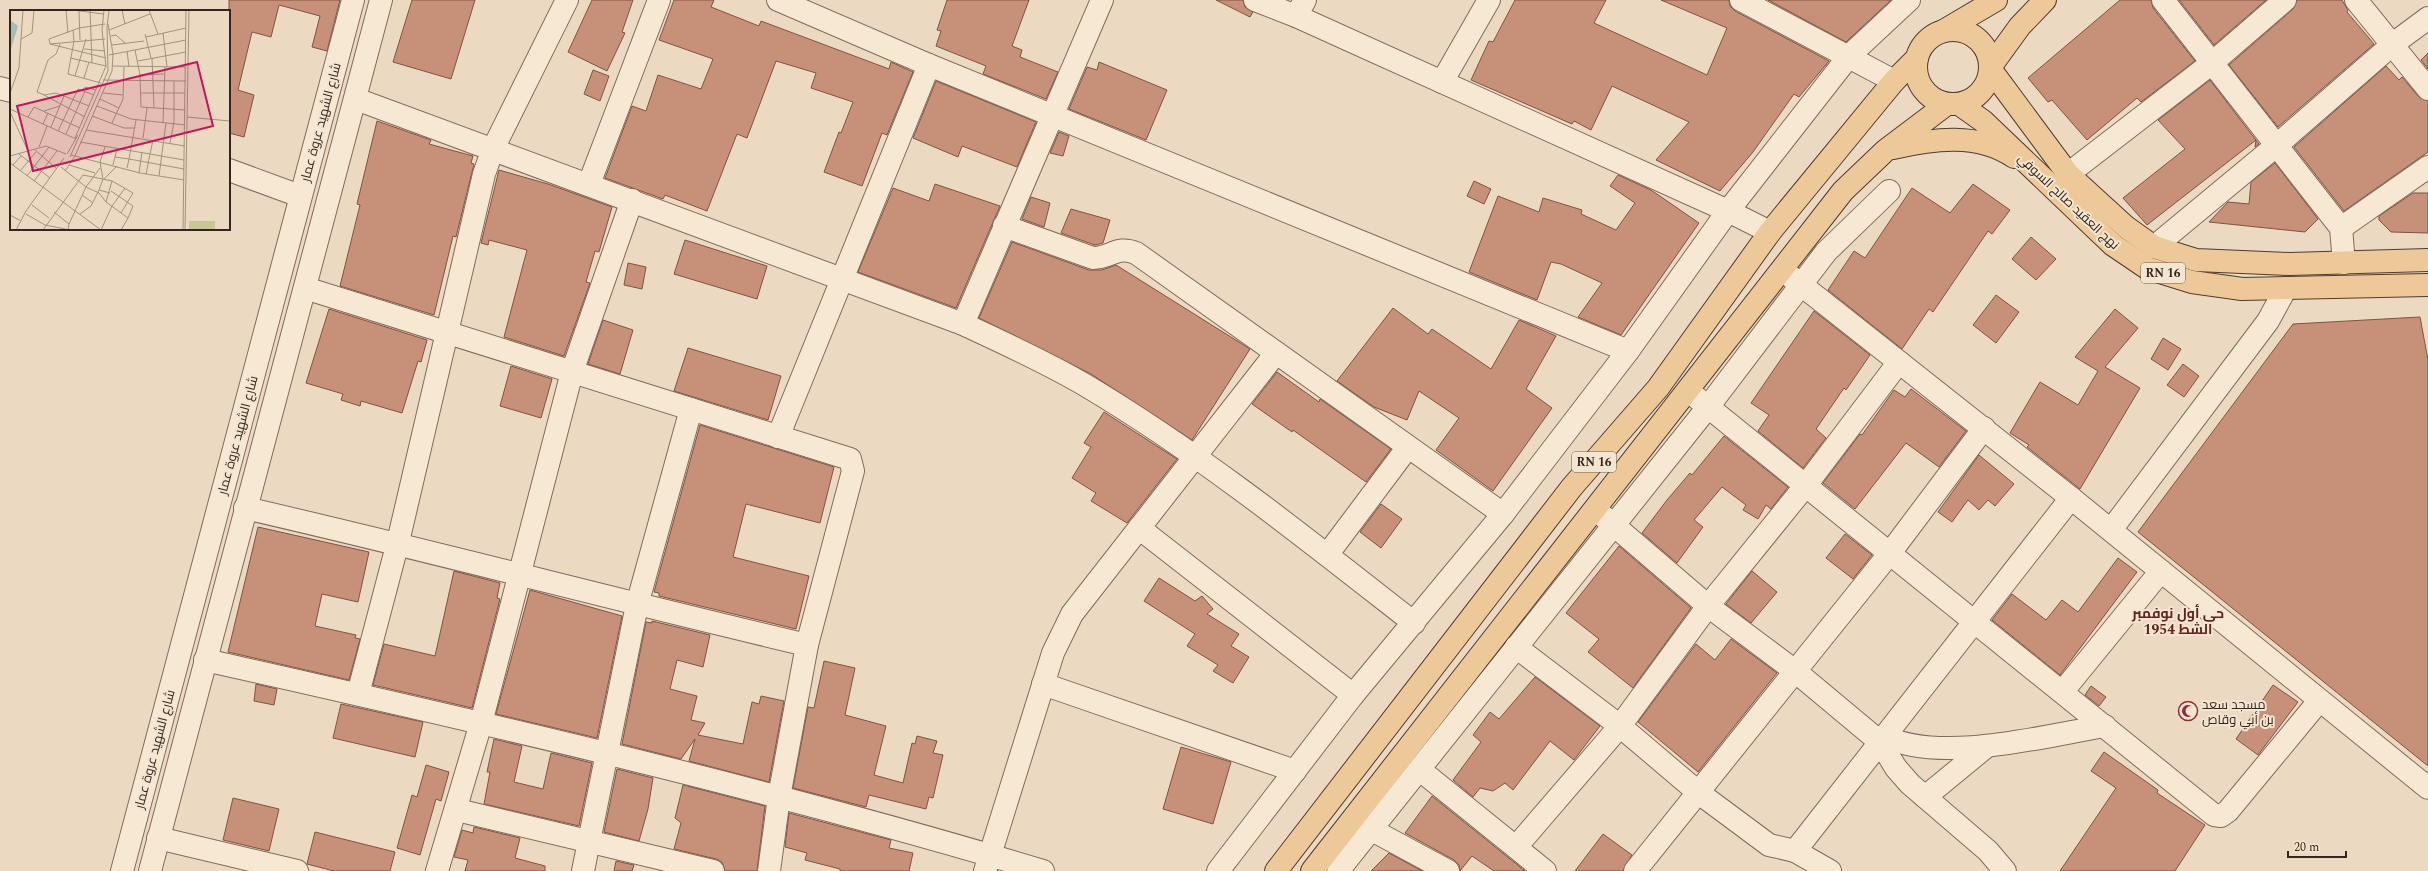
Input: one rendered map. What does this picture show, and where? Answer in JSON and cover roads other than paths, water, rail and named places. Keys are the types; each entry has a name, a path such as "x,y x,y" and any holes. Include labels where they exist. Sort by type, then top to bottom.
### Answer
{"main road":[{"path":"1996,0 1927,40 1917,58 1916,70 1919,82 1926,92 1936,100 1953,104 1971,100 1981,92 1988,82 1991,68 2020,26 2044,0"},
{"path":"1945,30 1958,30 1971,34 1985,48 1991,68"},
{"name":"RN 16","path":"1276,871 1572,487 1658,388 1770,232 1894,81 1917,58"},
{"name":"نهج العقيد صالح السوفي","path":"1991,68 2068,174 2126,227 2154,248 2196,260 2290,264 2428,260"},
{"name":"نهج العقيد صالح السوفي","path":"1953,104 1983,121 2113,245 2147,268 2192,282 2242,289 2428,285"},
{"name":"RN 16","path":"1312,871 1596,510 1843,191 1886,150 1953,104"},
{"path":"1886,150 1923,141 1952,138 1981,143 2009,153 2033,170"}],"street":[{"name":"شارع الشهيد عروة عمار","path":"122,871 353,0"},
{"name":"شارع الشهيد عروة عمار","path":"150,871 245,508 356,99 381,0"},
{"path":"358,694 398,542 478,199 493,149 567,0"},
{"path":"589,184 659,0"},
{"path":"778,0 814,7 929,65 1053,114 1628,351"},
{"path":"963,324 1102,0"},
{"path":"1255,0 1300,8 1442,82 1728,211 1770,232"},
{"path":"1442,82 1489,0"},
{"path":"1741,0 1894,81"},
{"path":"1218,871 1353,696 1503,514 1628,351 1728,211 1849,56 1910,0"},
{"path":"2163,0 2341,228 2344,263"},
{"path":"2068,174 2212,63 2285,0"},
{"path":"2356,0 2428,89"},
{"path":"2154,248 2277,145 2393,44 2428,18"},
{"path":"778,437 929,65"},
{"path":"0,88 10,92"},
{"path":"356,99 842,278 963,324 1024,352 1084,385 1195,457 1327,555 1414,623"},
{"path":"2341,228 2428,167"},
{"path":"230,170 300,196"},
{"path":"1338,871 1708,407 1826,252 1889,191"},
{"path":"437,871 457,810 481,723 572,372 632,200"},
{"path":"1004,226 1093,258 1099,258 1118,250 1136,253 1503,514"},
{"path":"1783,270 1984,428 2428,788"},
{"path":"304,288 778,437 847,456 854,467 807,645 779,797 769,871"},
{"path":"2111,530 2268,321 2286,288"},
{"path":"987,863 1053,653 1072,614 1276,353"},
{"path":"1516,847 1620,726 1708,606 1806,486 1899,362"},
{"path":"1688,391 1974,619 2198,804 2214,815 2222,816 2252,784 2319,701"},
{"path":"583,871 637,605 691,409"},
{"path":"1635,871 1890,553 1984,428"},
{"path":"1327,555 1408,447"},
{"path":"1795,851 1974,619 2071,498"},
{"path":"245,508 398,542 637,605 807,645"},
{"path":"1596,510 1708,606 1882,739 1905,745 1925,747 1987,746 2105,726"},
{"path":"1140,528 1353,696"},
{"path":"2062,691 2161,572"},
{"path":"1516,647 1620,726 1699,793 1769,845 1795,851 1830,871"},
{"path":"205,660 358,694 606,753 779,797 987,863 1043,871"},
{"path":"1043,684 1295,771"},
{"path":"1882,739 1896,768 1925,797 1988,851 2006,871"},
{"path":"1925,797 1987,746"},
{"path":"1420,770 1516,847 1541,870"},
{"path":"457,810 713,871"},
{"path":"1372,830 1448,871"},
{"path":"158,838 297,871"}],"place":[{"name":"مسجد سعد بن أبي وقاص","path":"2188,711"}],"district":[{"name":"حي أول نوفمبر 1954 الشط","path":"2178,622"}]}
